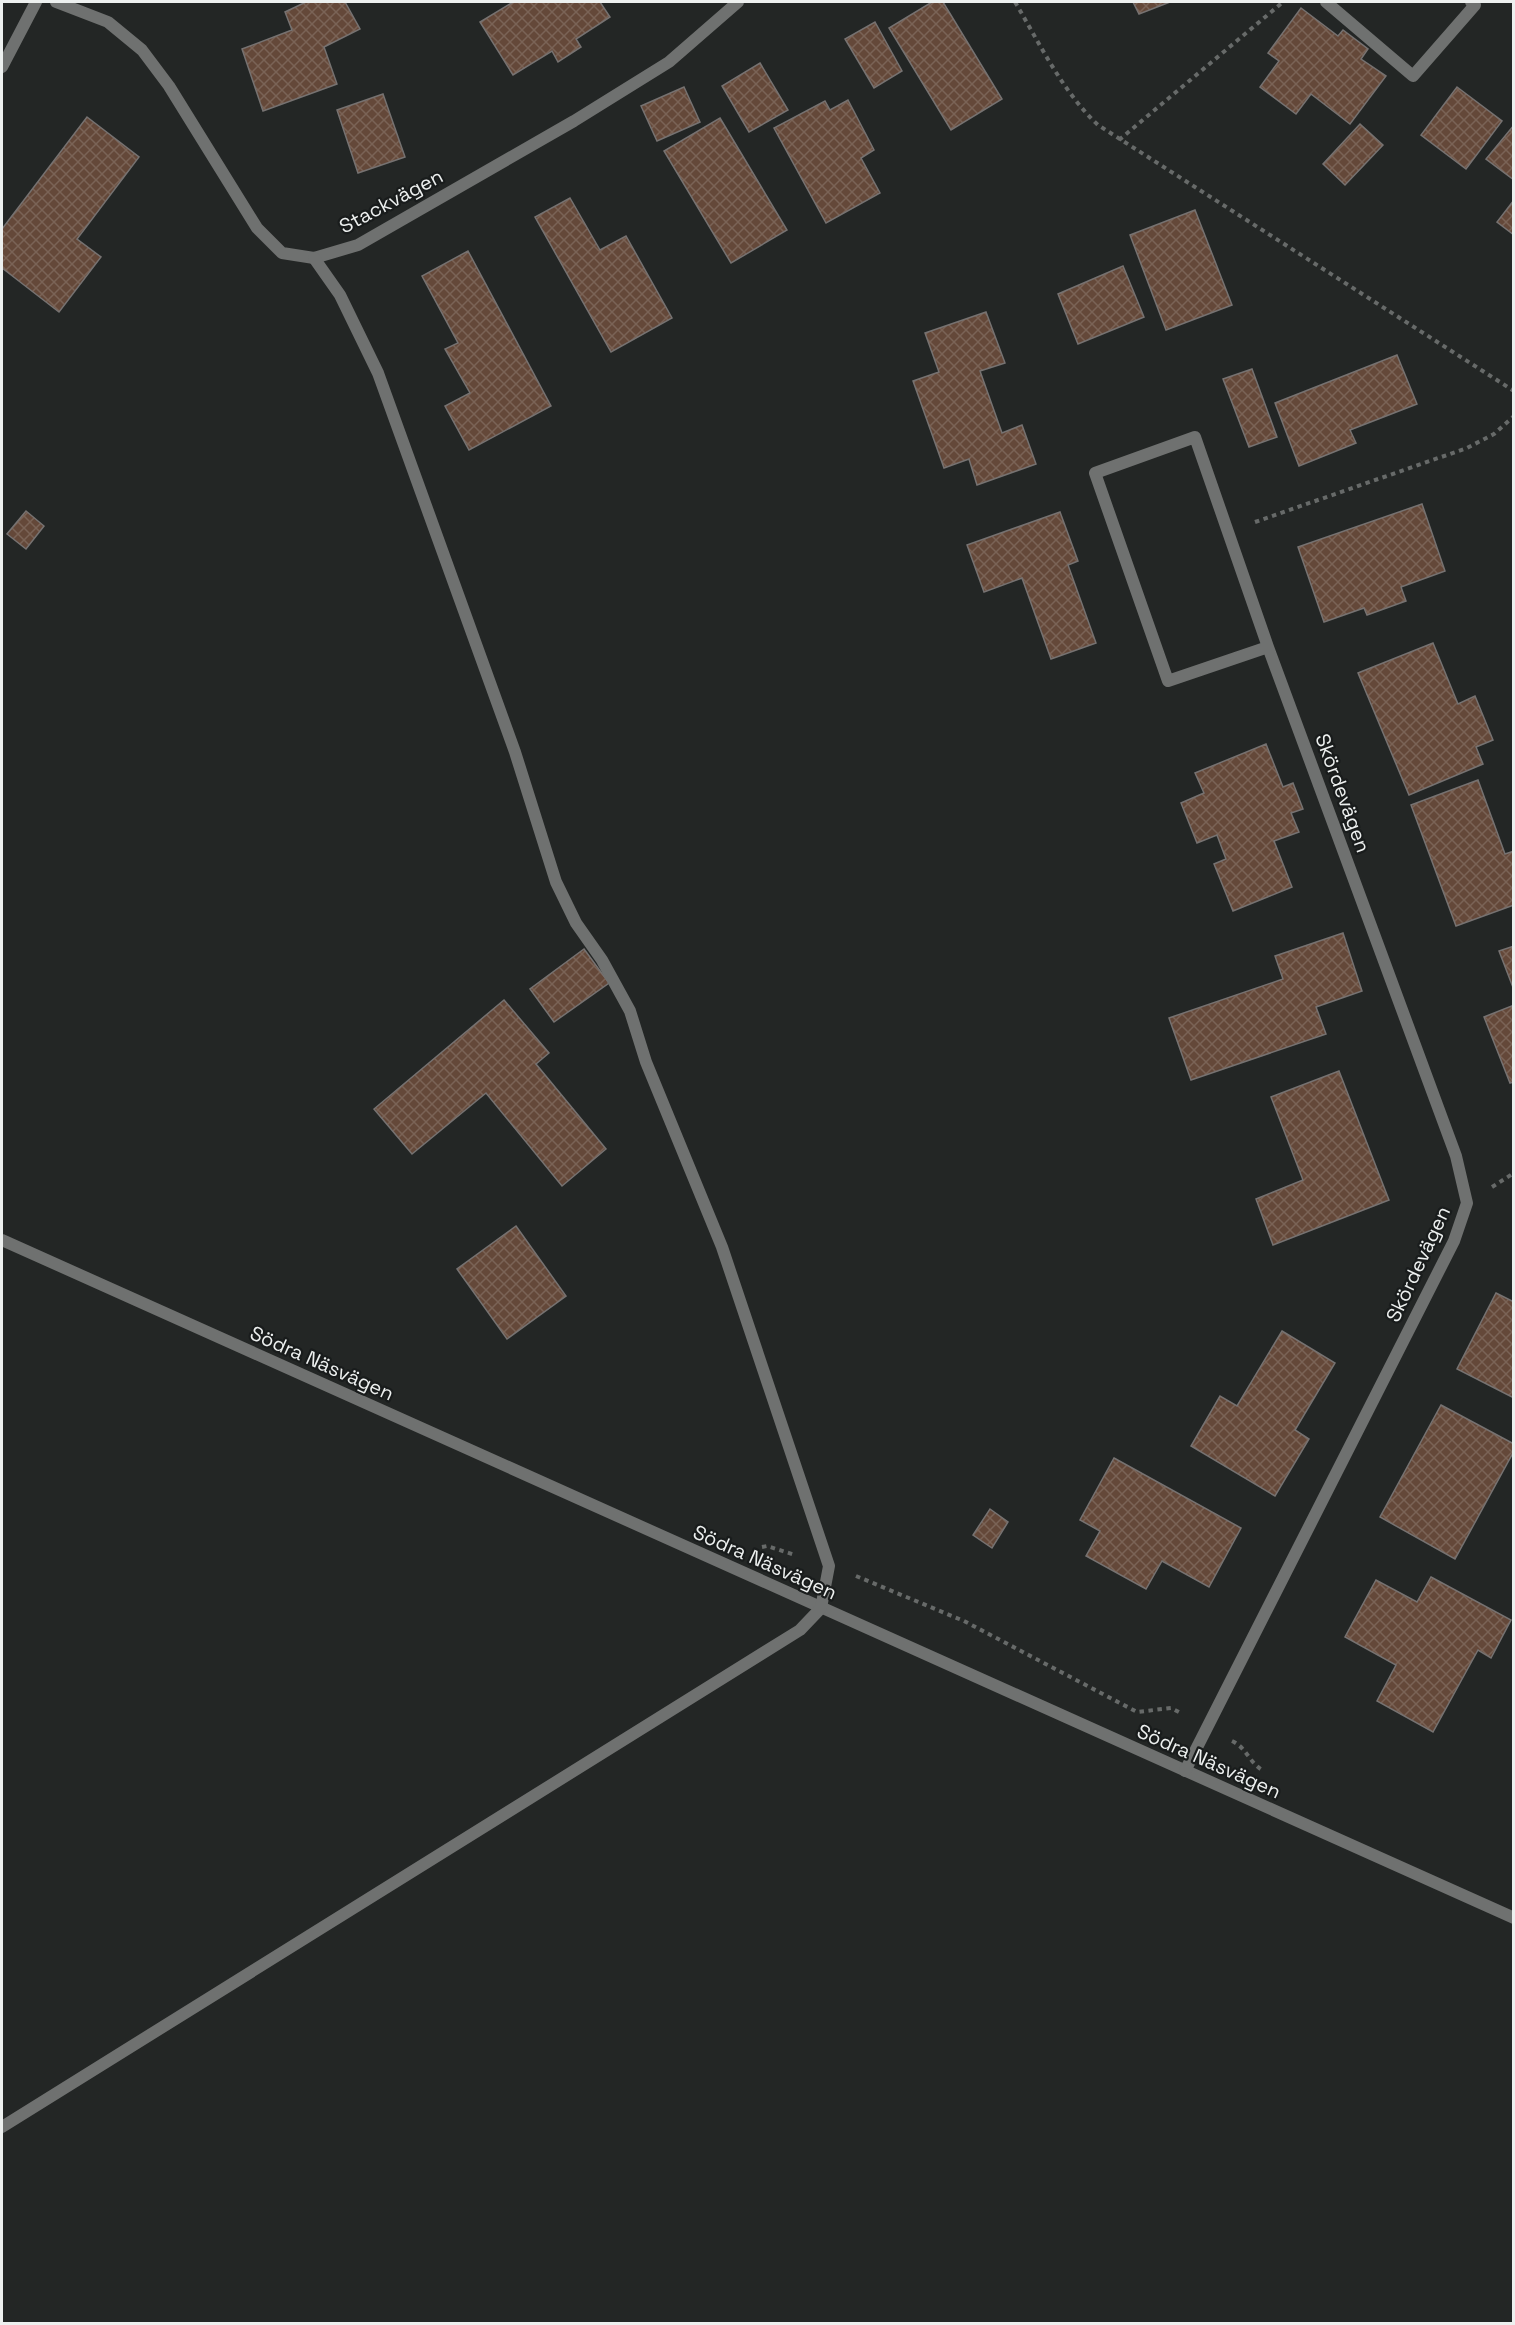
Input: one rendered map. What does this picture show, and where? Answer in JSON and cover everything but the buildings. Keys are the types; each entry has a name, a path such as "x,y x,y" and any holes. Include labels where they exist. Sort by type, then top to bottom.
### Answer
{"street":[{"path":"2,67 36,2"},
{"name":"Stackvägen","path":"56,2 108,22 142,50 169,86 257,228 282,252 314,258 358,245 574,121 669,62 738,2"},
{"path":"1326,2 1413,76 1475,5 1471,2"},
{"path":"2,2127 800,1630 821,1608 829,1566 722,1246 657,1090 630,1011 602,960 576,923 556,882 515,752 378,373 340,295 314,258"},
{"name":"Skördevägen","path":"1185,1771 1454,1241 1467,1203 1456,1156 1268,646 1195,437 1095,473 1168,681 1268,646"},
{"name":"Södra Näsvägen","path":"2,1240 1514,1918"}],"path":[{"path":"1015,2 1081,109 1119,140 1514,391"},
{"path":"1119,140 1283,2"},
{"path":"1228,532 1467,448 1494,434 1514,416"}]}
